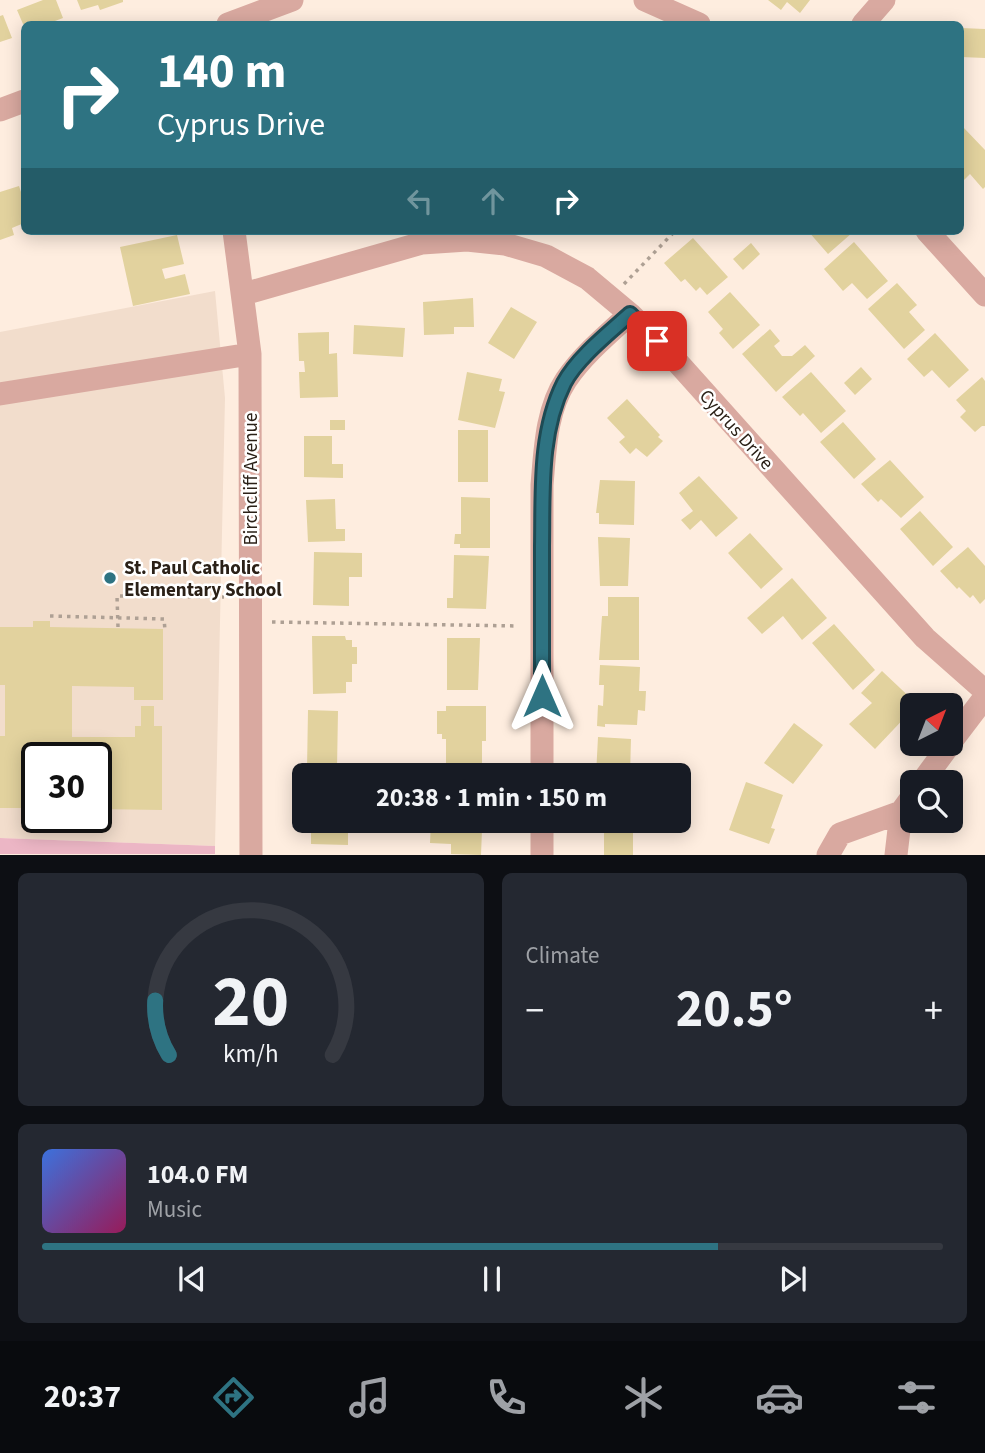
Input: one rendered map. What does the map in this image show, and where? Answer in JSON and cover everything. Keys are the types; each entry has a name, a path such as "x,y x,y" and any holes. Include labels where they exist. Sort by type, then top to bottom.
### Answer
{"street":[{"path":"236,21 292,0"},
{"path":"645,0 692,21"},
{"path":"866,21 884,0"},
{"path":"0,110 21,103"},
{"name":"Birchcliff Avenue","path":"235,235 250,354 251,855"},
{"path":"931,235 985,295"},
{"name":"Cyprus Drive","path":"244,294 422,243 467,240 505,244 546,256 587,278 630,314 670,354 925,638 985,691"},
{"path":"542,763 542,485 546,442 552,412 565,381 630,314"},
{"path":"0,394 250,354"},
{"path":"963,726 985,697"},
{"path":"828,855 840,834 900,808"},
{"path":"542,833 542,855"},
{"path":"896,855 900,833"}],"path":[{"path":"623,285 671,235"},
{"path":"118,627 117,596 224,597"},
{"path":"50,616 164,619 165,631"},
{"path":"263,622 518,626"}],"shaded area":[{"name":"St. Paul Catholic Elementary School","path":"215,291 225,398 215,846 0,838 0,332"},
{"path":"0,838 215,846 215,854 0,854"}],"building":[{"path":"43,0 56,0 63,18 55,21 22,21 17,10"},
{"path":"77,0 123,2 100,10 98,5 81,10"},
{"path":"768,0 810,0 800,13 787,2 781,10"},
{"path":"3,15 12,38 0,42 0,16"},
{"path":"964,28 985,29 985,58 964,57"},
{"path":"964,128 985,150 983,189 970,174 964,180"},
{"path":"19,186 21,224 12,228 14,235 0,240 0,192"},
{"path":"177,235 184,264 162,269 165,279 185,274 190,294 133,306 120,247"},
{"path":"811,235 850,235 828,254"},
{"path":"693,238 728,277 707,295 700,287 696,291 685,279 681,282 664,263"},
{"path":"854,242 888,281 867,299 852,283 843,291 824,269"},
{"path":"751,243 760,254 743,270 733,259"},
{"path":"897,283 917,305 909,312 925,330 904,349 868,309"},
{"path":"730,292 760,325 733,349 719,333 723,329 708,312"},
{"path":"473,298 474,327 454,327 454,334 424,335 423,302"},
{"path":"511,307 537,322 514,359 488,343"},
{"path":"354,325 405,328 403,357 353,354"},
{"path":"770,329 780,341 774,346 782,356 792,356 805,345 815,356 776,392 742,354"},
{"path":"329,332 329,354 337,353 338,397 300,398 299,372 305,372 304,361 299,361 298,333"},
{"path":"935,333 969,370 949,388 932,370 924,377 907,359"},
{"path":"861,367 872,379 855,395 844,383"},
{"path":"467,372 502,379 499,391 505,392 495,428 458,420"},
{"path":"811,372 846,411 821,433 803,413 800,416 782,397"},
{"path":"982,377 985,381 985,426 975,432 960,417 966,411 956,400"},
{"path":"627,399 663,441 647,457 636,448 630,454 619,442 625,437 607,418"},
{"path":"330,420 345,420 345,430 330,430"},
{"path":"843,422 876,459 854,479 820,442"},
{"path":"458,430 488,430 488,482 458,482"},
{"path":"304,436 332,436 332,464 343,464 343,478 304,477"},
{"path":"890,460 924,497 901,518 881,499 878,502 861,484"},
{"path":"699,476 738,518 716,537 701,520 690,530 681,520 693,511 679,493"},
{"path":"600,480 635,481 634,525 599,524 599,513 596,513"},
{"path":"461,497 490,498 490,548 460,548 460,544 454,544 455,534 461,534"},
{"path":"335,499 336,529 345,529 345,541 308,542 306,500"},
{"path":"920,511 953,547 933,566 900,529"},
{"path":"750,533 783,569 761,589 728,553"},
{"path":"598,537 630,538 628,586 600,586"},
{"path":"968,547 985,566 985,599 980,604 973,595 970,598 959,587 957,589 940,571"},
{"path":"314,552 362,553 362,577 349,577 349,606 313,605"},
{"path":"454,555 489,556 486,609 447,608 447,598 453,598"},
{"path":"792,578 827,618 802,640 783,616 762,634 747,618"},
{"path":"608,597 639,597 639,660 599,660 602,616 608,616"},
{"path":"33,621 50,621 50,627 163,629 163,700 134,700 134,687 72,686 72,737 135,737 135,726 141,726 141,706 154,706 154,726 162,726 162,810 112,809 112,742 21,742 21,808 0,808 0,736 5,736 5,685 0,685 0,627 33,627"},
{"path":"834,624 875,670 853,690 812,643"},
{"path":"312,636 345,636 346,640 352,640 352,647 357,647 357,664 352,664 352,682 346,682 346,693 313,694"},
{"path":"447,638 480,638 478,690 447,690"},
{"path":"600,665 640,667 639,691 646,691 645,711 638,710 637,725 597,726 598,705 603,706 604,685 599,685"},
{"path":"882,671 905,693 900,693 900,723 875,749 849,724 872,703 861,693"},
{"path":"446,706 486,706 486,741 482,741 482,763 446,763 446,739 442,739 442,734 437,734 437,711 446,711"},
{"path":"308,710 338,711 337,763 307,763"},
{"path":"794,723 823,745 793,784 764,763"},
{"path":"598,737 631,739 630,763 597,763"},
{"path":"746,782 783,795 771,828 775,829 769,844 729,830"},
{"path":"311,833 348,833 348,845 311,844"},
{"path":"430,833 482,833 481,855 451,854 451,844 430,843"},
{"path":"604,833 633,833 633,855 604,855"}],"place":[{"name":"St. Paul Catholic Elementary School","path":"110,578"}],"route":[{"path":"542,696 542,485 552,412 565,381 630,314 657,341"}]}
